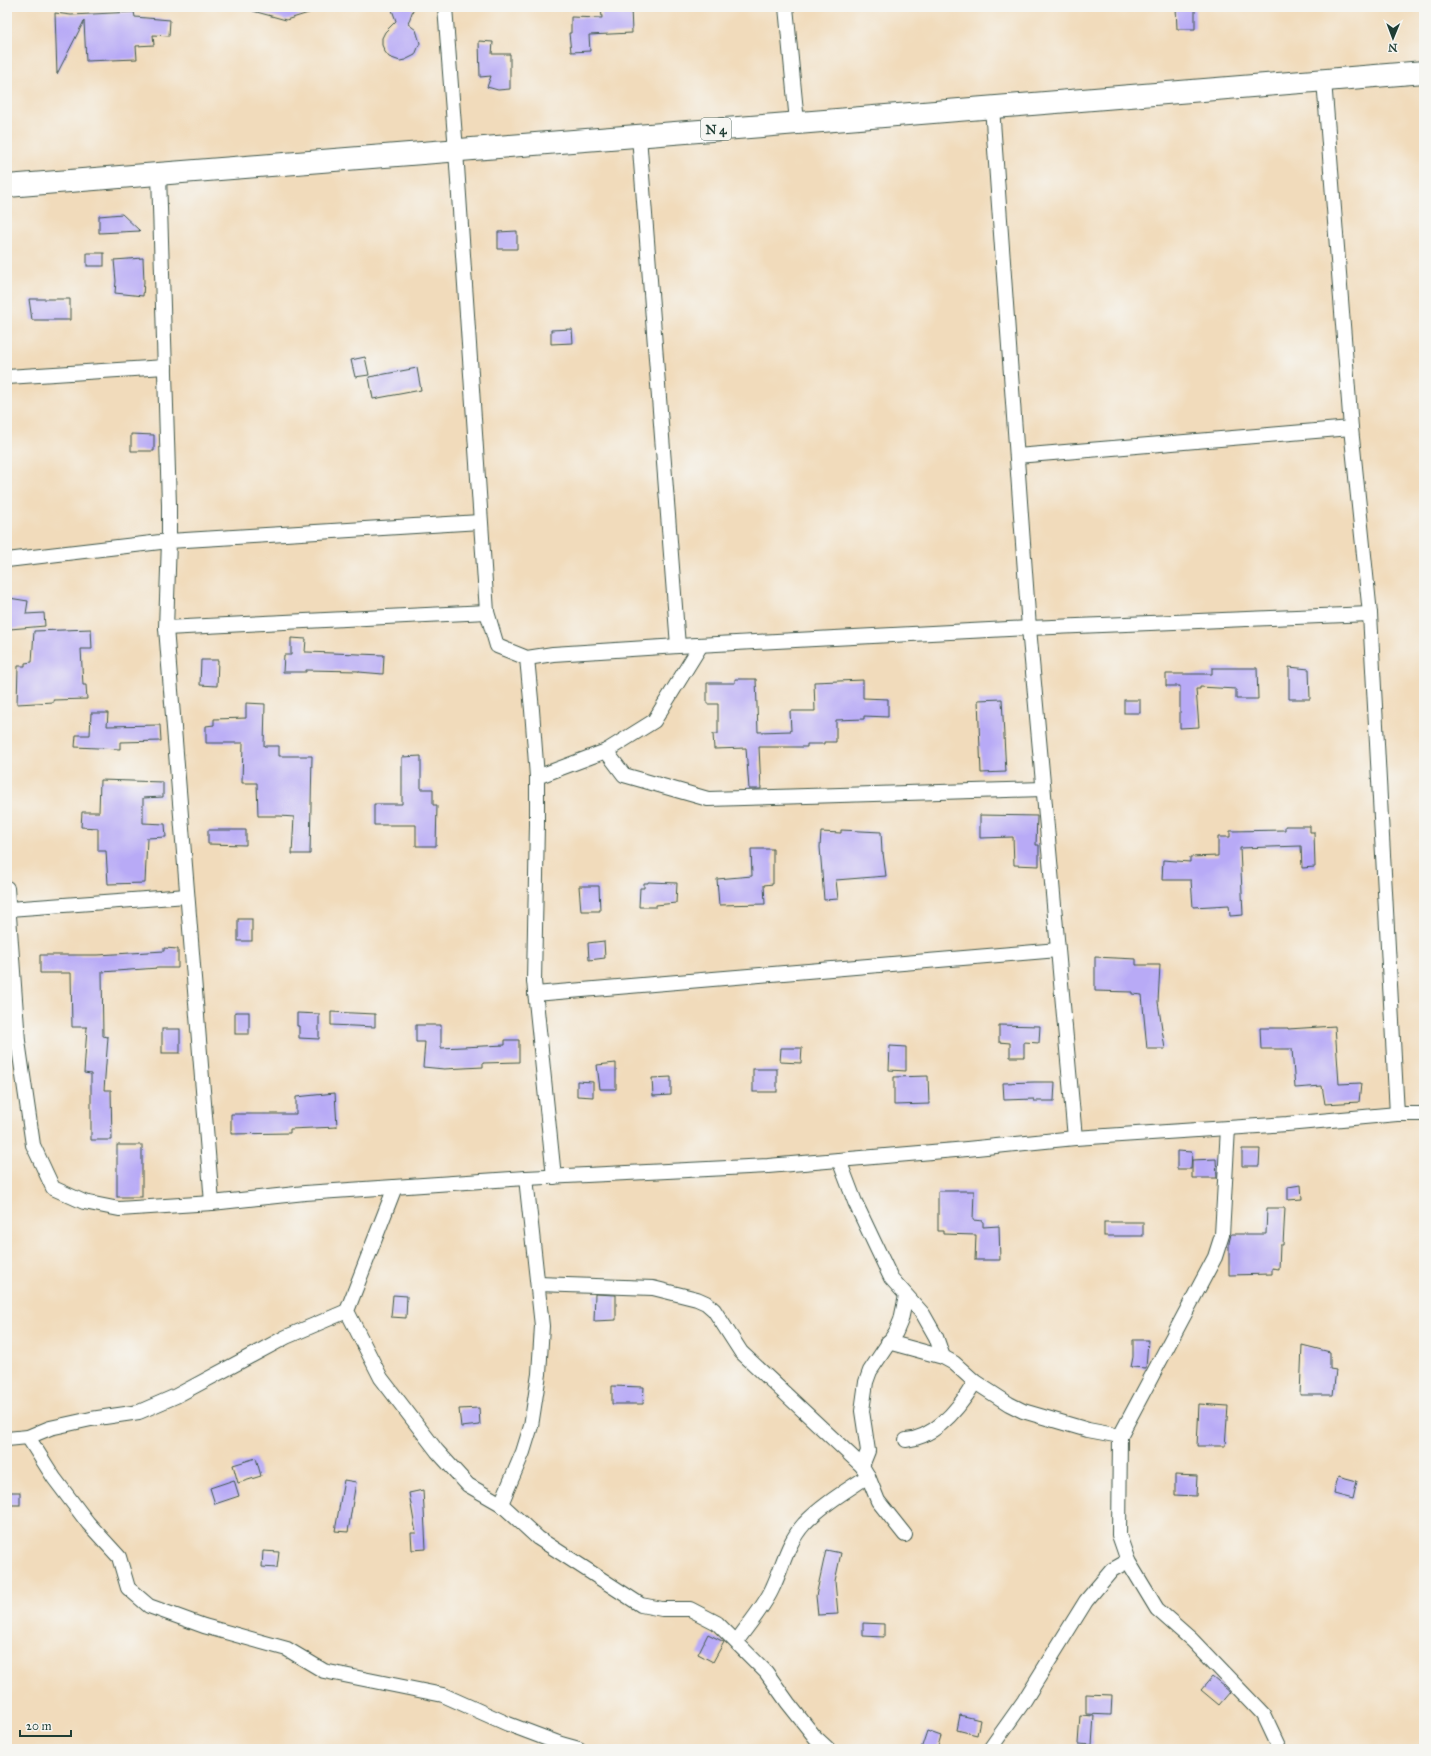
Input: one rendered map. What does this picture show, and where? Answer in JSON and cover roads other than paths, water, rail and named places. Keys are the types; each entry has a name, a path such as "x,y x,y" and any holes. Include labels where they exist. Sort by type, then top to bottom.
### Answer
{"highway":[{"name":"N 4","path":"7,186 1424,72"}],"street":[{"path":"445,7 487,612 497,646 527,658 553,654 678,646 1029,628 1370,614"},
{"path":"786,7 797,122"},
{"path":"1324,80 1351,428 1370,614 1397,1114"},
{"path":"992,107 1029,628 1075,1138"},
{"path":"639,136 678,646"},
{"path":"159,174 169,505 166,628 212,1203"},
{"path":"7,377 165,367"},
{"path":"1017,456 1351,428"},
{"path":"7,560 169,541 480,522"},
{"path":"166,628 487,612"},
{"path":"537,776 606,751 654,721 701,645"},
{"path":"527,658 537,776 538,824 534,981 554,1177"},
{"path":"606,751 624,776 708,799 1043,789"},
{"path":"7,888 9,909 12,1041 33,1145 54,1188 84,1202 119,1209 526,1178 752,1167 1075,1138 1228,1128 1397,1114 1424,1114"},
{"path":"9,909 187,896"},
{"path":"535,994 1058,950"},
{"path":"1228,1128 1222,1235 1215,1257 1120,1436 1119,1535 1128,1561 1157,1609 1192,1640 1264,1715 1280,1749"},
{"path":"838,1160 848,1186 891,1278 923,1314 936,1336 943,1357"},
{"path":"501,1504 523,1452 536,1402 542,1326 526,1178"},
{"path":"7,1439 28,1437 50,1428 91,1419 139,1412 176,1396 286,1336 347,1311 395,1187"},
{"path":"538,1284 653,1288 697,1298 706,1303 714,1310 741,1352 865,1471 878,1502 906,1536"},
{"path":"737,1640 773,1589 791,1542 798,1532 814,1515 865,1471 868,1451 862,1411 866,1382 870,1371 896,1332 901,1320 906,1296"},
{"path":"347,1311 380,1378 414,1422 468,1485 501,1504 538,1538 641,1605 662,1609 690,1609 717,1623 737,1640 766,1672 797,1714 828,1749"},
{"path":"888,1342 943,1357 954,1363 975,1382 1009,1404 1023,1411 1088,1430 1120,1436"},
{"path":"906,1440 915,1439 925,1435 957,1410 975,1382"},
{"path":"28,1437 58,1484 88,1523 119,1557 128,1588 149,1606 204,1626 287,1649 324,1671 444,1695 508,1724 561,1744 579,1749"},
{"path":"990,1749 1024,1701 1086,1601 1112,1570 1128,1561"}]}
